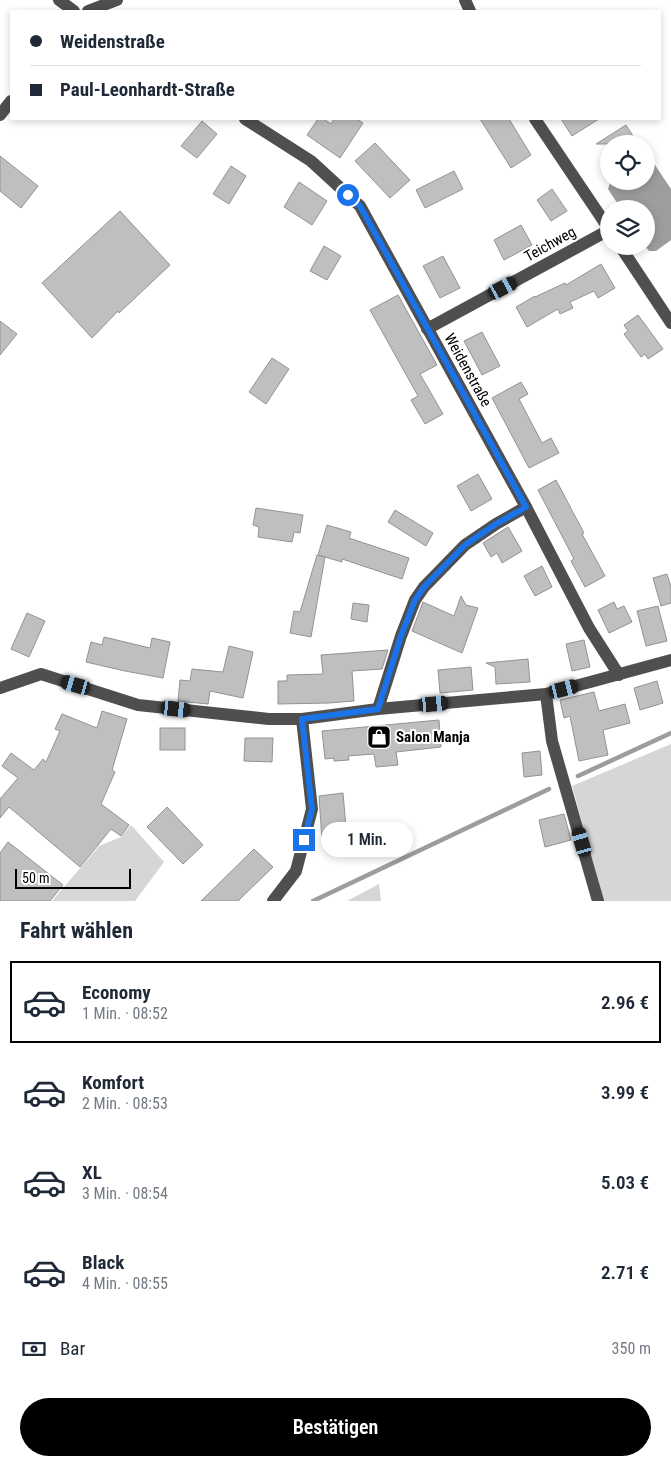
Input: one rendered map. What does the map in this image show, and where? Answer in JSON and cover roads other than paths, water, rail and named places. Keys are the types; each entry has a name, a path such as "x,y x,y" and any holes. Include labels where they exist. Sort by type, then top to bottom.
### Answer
{"street":[{"path":"59,0 73,10"},
{"path":"91,10 117,0"},
{"path":"0,115 10,102"},
{"name":"Weidenstraße","path":"247,120 311,161 360,206 526,507 589,628 619,675"},
{"path":"536,120 600,216"},
{"name":"Teichweg","path":"427,329 600,234"},
{"path":"626,255 671,323"},
{"path":"378,709 401,636 415,600 424,587 465,545 526,507"},
{"path":"0,688 41,674 138,705 269,719 302,719 378,709 546,694 671,660"},
{"path":"546,694 552,741 598,901"},
{"path":"273,901 296,871 312,809 302,719"}],"waterway":[{"path":"578,776 671,733"},
{"path":"313,901 549,789"}],"place":[{"name":"Salon Manja","path":"379,737"}]}
